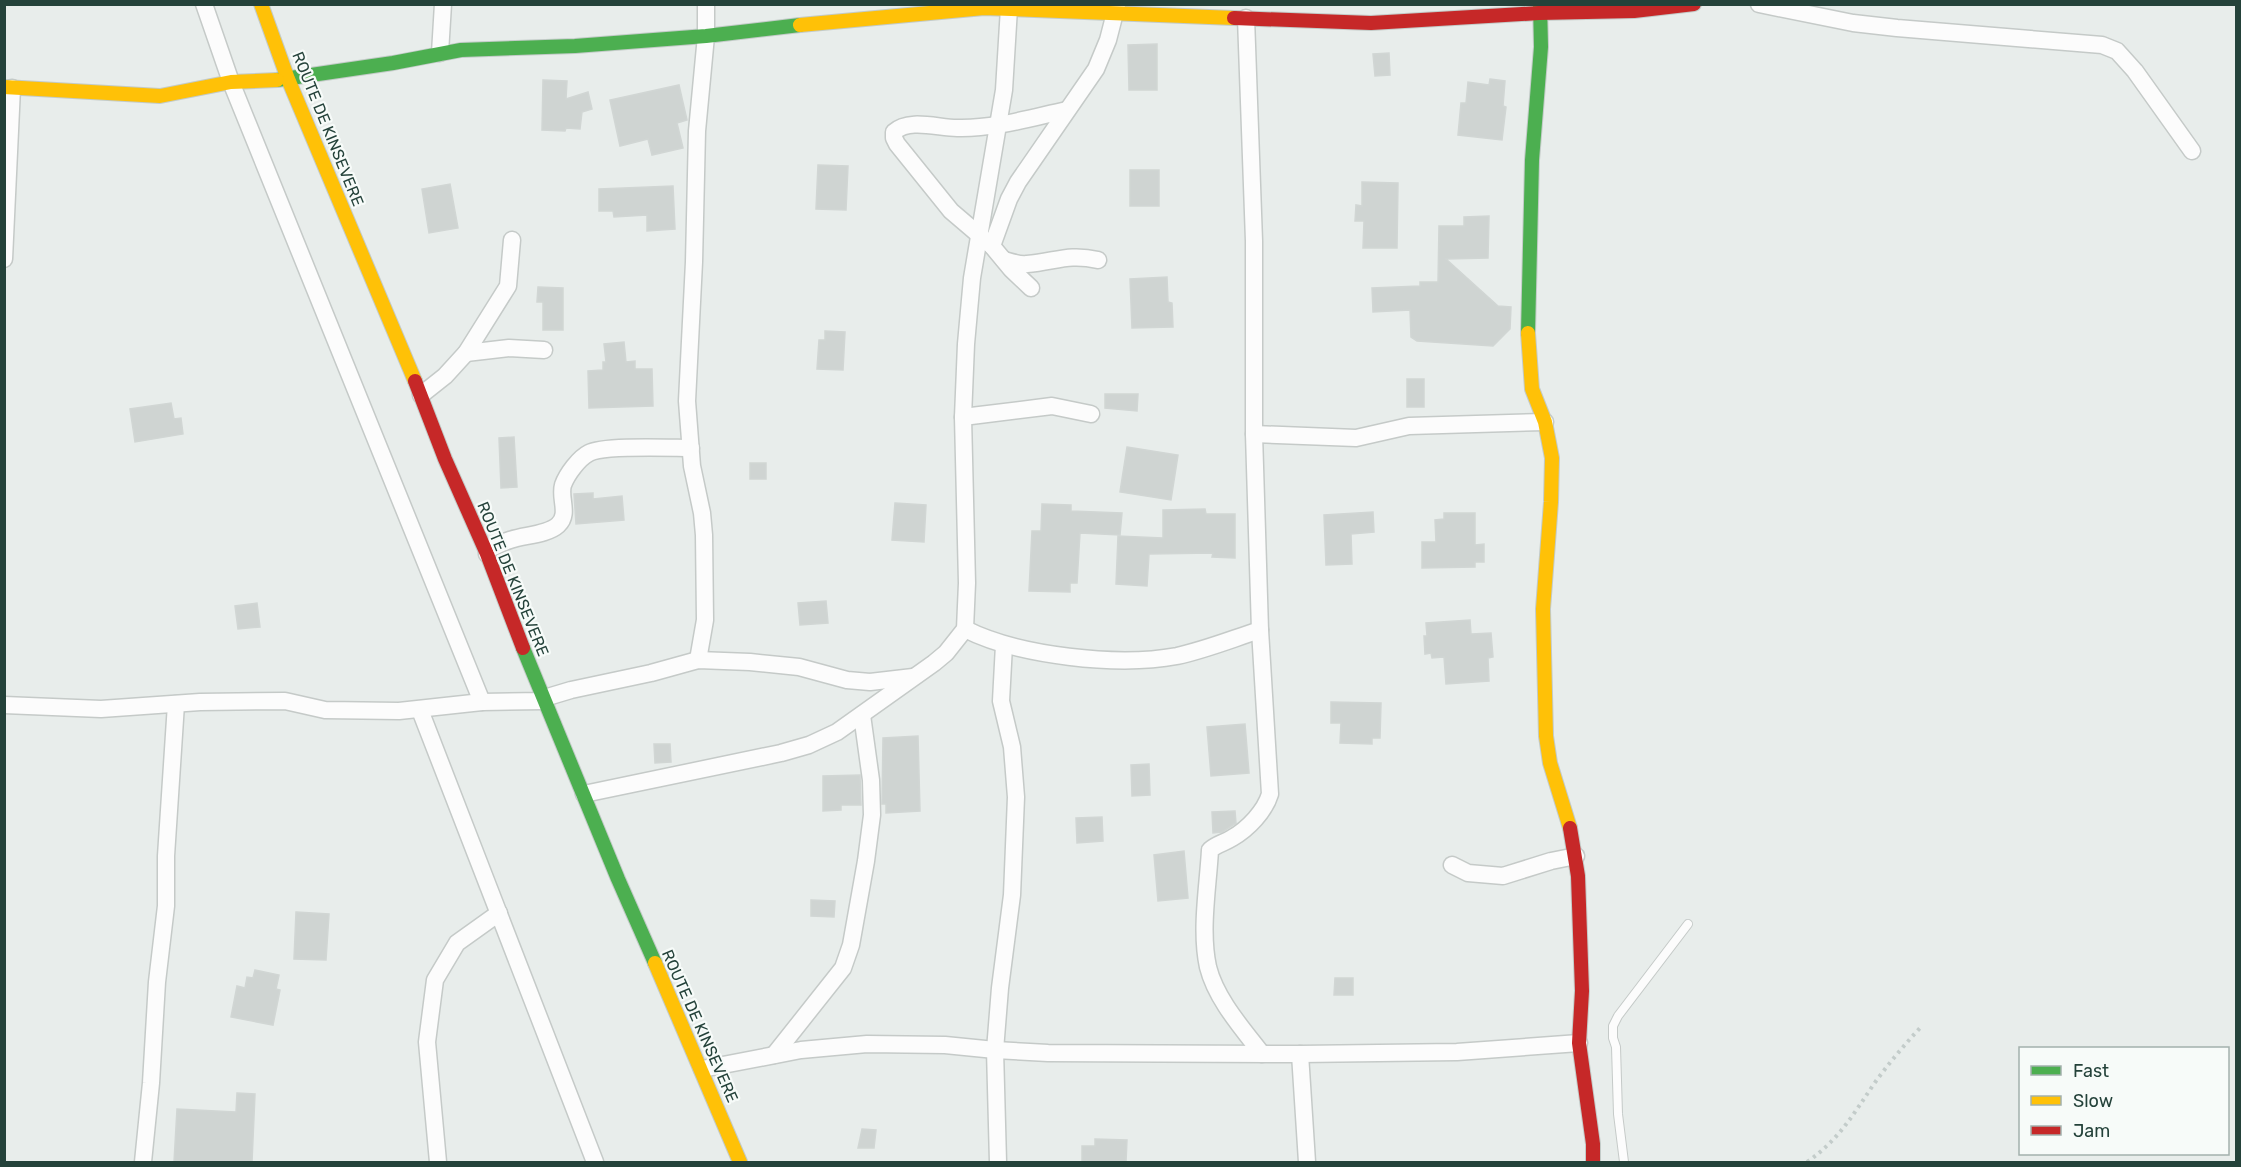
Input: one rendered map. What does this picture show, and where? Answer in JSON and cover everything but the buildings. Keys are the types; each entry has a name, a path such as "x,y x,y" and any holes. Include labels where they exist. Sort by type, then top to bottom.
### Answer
{"street":[{"path":"204,4 231,82 482,702"},
{"name":"ROUTE DE KINSEVERE","path":"261,4 288,79 445,459 487,554 544,701 740,1162"},
{"path":"440,53 443,4"},
{"path":"698,660 705,620 704,535 692,466 687,375 694,250 697,131 706,36 706,4"},
{"path":"4,259 8,88 160,96 231,82 288,79 461,50 575,46 706,36 984,6 1117,8 1246,18 1277,12 1371,23 1540,9 1634,11 1695,4"},
{"path":"1759,4 1799,8 1853,23 2102,45 2116,51 2134,71 2192,151"},
{"path":"584,794 782,753 808,745 837,732 917,676 946,653 965,629 967,583 963,417 966,344 979,235 1004,90 1009,8"},
{"path":"992,246 1009,199 1096,69 1108,40 1117,8"},
{"path":"1540,9 1541,47 1532,171 1528,340 1532,389 1545,422 1552,458 1544,609 1546,736 1550,763 1564,803 1576,856 1582,960 1579,1043 1592,1133 1593,1162"},
{"path":"1246,18 1254,241 1254,434 1260,630 1270,794 1260,814 1233,838 1210,850 1206,937 1208,966 1214,984 1237,1022 1262,1053"},
{"path":"1032,288 992,246 951,211 897,144 894,132 908,125 957,128 998,125 1067,110"},
{"path":"420,394 445,375 466,353 508,286 512,240"},
{"path":"1004,260 1026,264 1082,256 1098,260"},
{"path":"466,353 509,348 544,350"},
{"path":"963,417 1052,406 1090,414"},
{"path":"1254,434 1356,438 1409,426 1545,422"},
{"path":"487,554 489,549 507,541 549,530 559,524 565,514 562,487 578,462 590,452 610,449 691,448"},
{"path":"965,629 1004,645 1053,655 1140,659 1174,657 1204,650 1260,630"},
{"path":"998,1162 995,1050 1012,895 1016,797 1012,747 1001,701 1004,645"},
{"path":"4,705 101,709 285,701 325,710 420,710 482,702 544,701 551,696 571,690 651,673 698,660 799,667 847,680 870,682 917,676"},
{"path":"143,1162 151,1083 157,982 166,906 166,856 176,704"},
{"path":"420,710 595,1162"},
{"path":"774,1055 843,968 851,945 872,815 871,780 862,715"},
{"path":"1452,865 1468,873 1503,876 1576,856"},
{"path":"438,1162 427,1042 435,980 457,944 499,913"},
{"path":"702,1069 801,1050 879,1044 945,1045 995,1050 1300,1054 1457,1052 1579,1043"},
{"path":"1300,1054 1307,1162"}],"lane":[{"path":"1624,1162 1618,1114 1616,1047 1613,1026 1618,1016 1688,924"}],"path":[{"path":"1807,1162 1834,1140 1851,1121 1889,1064 1921,1027"}],"traffic: fast":[{"path":"1528,333 1532,160 1541,47 1540,4"},
{"path":"277,80 393,63 461,50 575,46 706,36 800,25"},
{"path":"523,648 655,963"}],"traffic: slow":[{"path":"261,4 288,79 415,381"},
{"path":"800,25 984,8 1234,18"},
{"path":"4,87 160,96 231,82 277,80"},
{"path":"1528,333 1532,389 1545,422 1552,458 1543,609 1546,736 1550,763 1570,828"},
{"path":"655,963 740,1162"}],"traffic: jam":[{"path":"1234,18 1371,23 1539,13 1634,11 1694,4"},
{"path":"415,381 445,459 487,554 523,648"},
{"path":"1570,828 1578,876 1582,991 1579,1043 1593,1144 1593,1162"}]}
